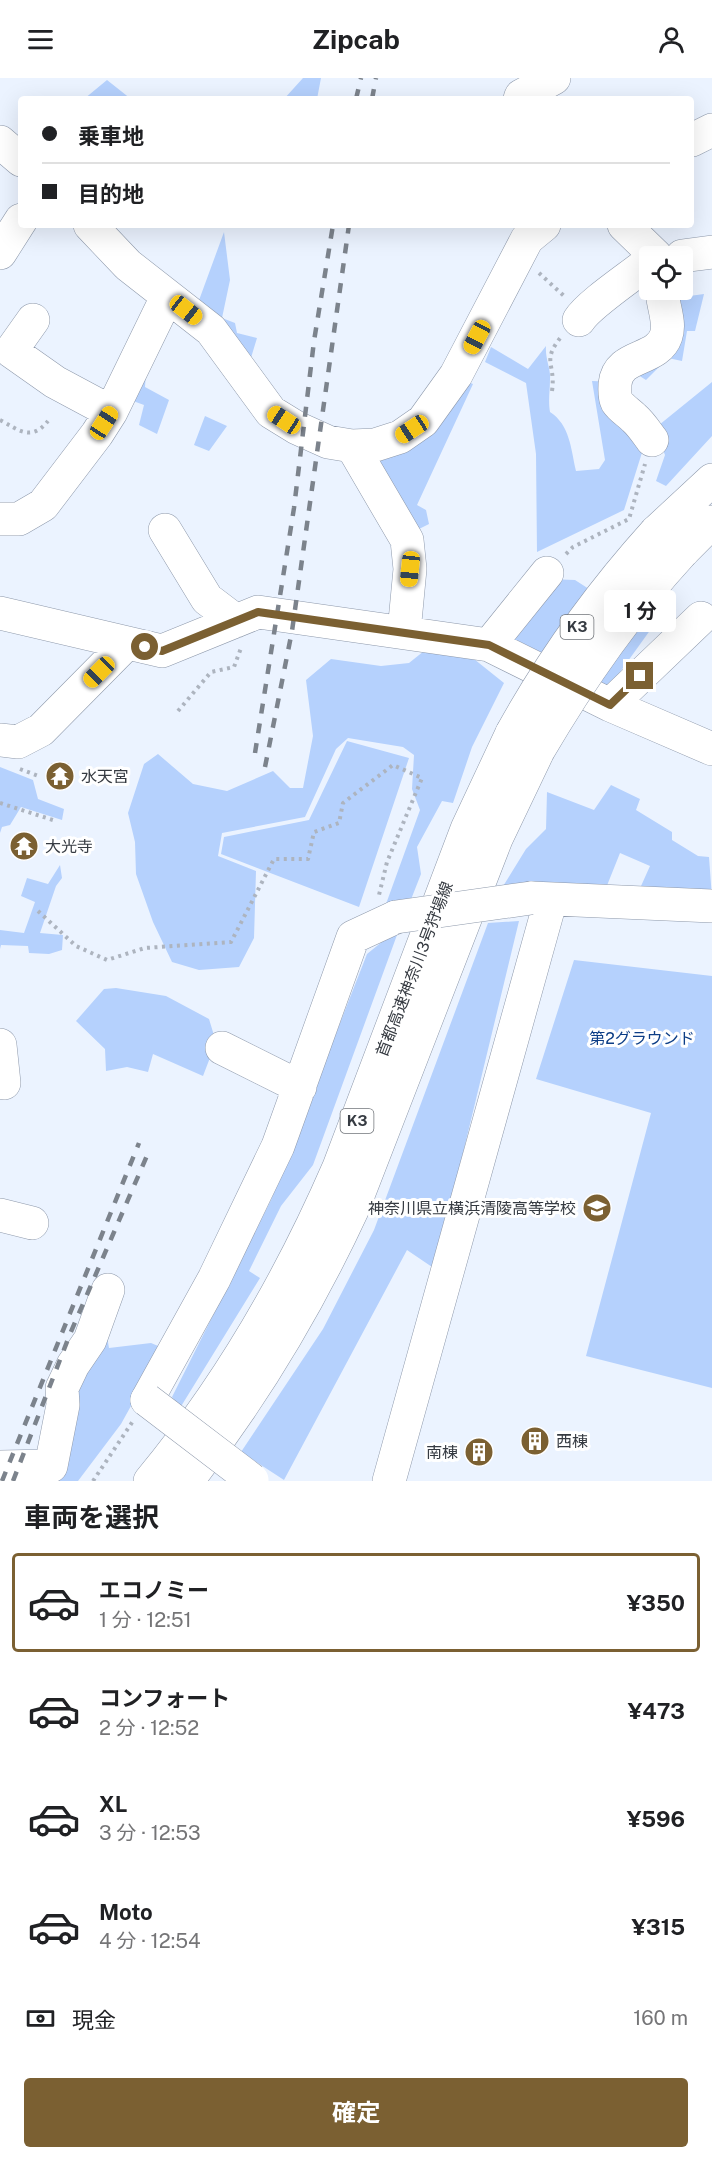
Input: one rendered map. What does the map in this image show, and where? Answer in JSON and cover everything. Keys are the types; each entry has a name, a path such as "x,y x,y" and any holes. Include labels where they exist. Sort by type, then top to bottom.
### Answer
{"main road":[{"path":"521,96 554,78"},
{"path":"694,139 712,130"},
{"path":"0,142 18,157"},
{"path":"0,253 18,225"},
{"path":"96,228 128,265 211,330 271,412 297,428 328,442 352,446 375,445 400,436 423,421 456,375 532,230"},
{"path":"627,228 646,246"},
{"path":"693,255 712,252"},
{"path":"579,320 586,310 639,270"},
{"path":"0,519 19,519 43,506 111,412 167,297"},
{"path":"652,440 636,420 617,403 614,394 616,375 621,365 658,348 666,338 668,327 663,300"},
{"path":"33,320 11,351 55,382 111,412"},
{"path":"352,446 406,540 410,569 404,632"},
{"name":"首都高速神奈川3号狩場線","path":"187,1481 226,1431 269,1364 334,1248 353,1208 496,839 525,742 536,689 587,613 656,532 712,480"},
{"name":"首都高速神奈川3号狩場線","path":"150,1481 203,1414 225,1381 289,1274 317,1217 339,1167 467,829 525,742 579,682 614,632 682,552 712,522"},
{"path":"166,542 207,599 245,617"},
{"path":"489,645 547,573"},
{"path":"0,613 162,651 258,612 489,645 610,705 712,749"},
{"path":"610,705 701,618"},
{"path":"0,740 18,742 41,730 128,643"},
{"path":"252,1480 147,1400 214,1279 278,1146 353,937 396,917 552,899 712,906"},
{"path":"388,1481 552,899"},
{"path":"0,1045 4,1083"},
{"path":"222,1048 300,1087"},
{"path":"0,1215 32,1223"},
{"path":"0,1467 51,1466 63,1405 62,1388 73,1365 90,1340 108,1290"}],"path":[{"path":"0,420 21,431 32,433 39,432 48,421"},
{"path":"547,573 573,547 628,519 652,440"},
{"path":"178,711 212,672 234,667 245,617"},
{"path":"38,910 76,946 108,960 145,948 231,942 274,859 308,859 314,832 339,823 343,803 393,765 422,778 387,862"},
{"path":"0,803 56,822"},
{"path":"93,1481 147,1400"}],"green space":[{"path":"303,78 321,78 318,96 287,96"},
{"path":"107,80 127,96 88,96"},
{"path":"224,232 230,280 222,318 235,323 237,333 257,338 250,361 198,303"},
{"path":"704,294 695,331 687,331 682,361 668,358 646,380 638,375 624,391 645,443 624,510 537,552 536,454 526,383 485,362 491,347 528,369 546,346 550,375 550,412 557,417 566,431 576,471 599,469 605,460 592,381 617,382 674,300 693,300 693,296"},
{"path":"146,371 145,387 169,400 157,434 139,425 144,405 125,398"},
{"path":"468,382 473,384 417,505 426,510 429,524 411,533 366,459 404,450 428,435"},
{"path":"712,382 712,436 666,486 656,481 665,455 656,432 659,425"},
{"path":"205,416 227,426 209,451 194,445"},
{"path":"548,579 575,580 651,629 605,693 511,646"},
{"path":"429,647 469,655 504,683 472,747 453,803 442,801 417,847 421,874 410,902 386,904 420,810 412,789 414,755 403,747 348,738 336,749 305,817 222,833 218,856 256,871 254,938 239,967 199,970 172,962 153,922 136,874 135,842 128,813 144,764 158,754 193,784 227,791 273,771 290,788 303,788 313,736 306,680 331,659 381,666 409,663"},
{"path":"347,741 409,758 359,907 221,854 224,837 309,820"},
{"path":"0,767 33,780 38,799 64,809 62,820 21,807 10,825 2,827 0,833"},
{"path":"611,785 640,799 636,810 672,832 672,840 698,856 709,857 712,898 637,895 650,866 620,853 606,888 502,888 526,849 546,829 547,792 594,810"},
{"path":"60,865 62,878 56,886 40,933 63,935 62,950 49,954 29,953 28,946 1,945 0,949 0,930 24,933 35,902 21,896 27,878 48,884"},
{"path":"519,921 435,1269 407,1250 284,1480 241,1452 323,1329 374,1230 488,923"},
{"path":"397,935 313,1165 281,1206 249,1271 260,1278 180,1408 172,1397 271,1200 367,954 383,941"},
{"name":"第2グラウンド","path":"574,960 712,976 712,1388 586,1356 651,1113 536,1079"},
{"path":"116,988 166,996 209,1019 216,1042 203,1076 153,1054 148,1072 127,1067 106,1071 105,1049 76,1021 104,989"},
{"path":"105,1325 109,1348 151,1343 163,1348 121,1424 78,1481 22,1481 70,1406"}],"railway":[{"path":"357,96 361,78"},
{"path":"373,96 376,78"},
{"path":"255,753 294,508 314,341 333,228"},
{"path":"265,767 292,631 349,228"},
{"path":"2,1481 139,1143"},
{"path":"13,1481 70,1334 149,1151"}],"place":[{"name":"水天宮","path":"60,776"},
{"name":"大光寺","path":"24,846"},
{"name":"神奈川県立横浜清陵高等学校","path":"597,1208"},
{"name":"西棟","path":"535,1441"},
{"name":"南棟","path":"479,1452"}],"route":[{"path":"145,647 162,651 258,612 489,645 610,705 640,676"}]}
